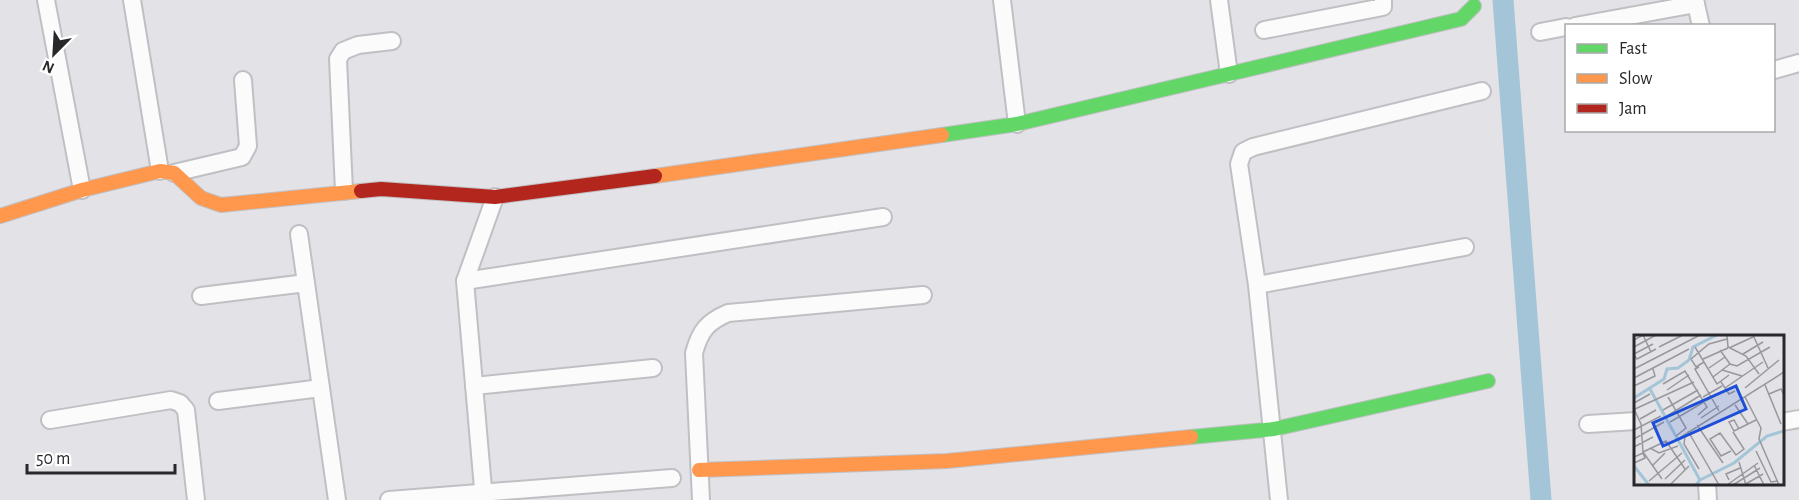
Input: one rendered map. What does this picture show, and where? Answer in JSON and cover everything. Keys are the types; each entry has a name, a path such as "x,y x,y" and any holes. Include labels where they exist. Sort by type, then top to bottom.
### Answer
{"street":[{"path":"46,0 82,190"},
{"path":"132,0 167,172 201,198 221,205 381,189 495,197 1017,124 1461,20 1474,6"},
{"path":"1002,0 1017,124"},
{"path":"1219,0 1229,74"},
{"path":"1585,24 1696,2 1701,24"},
{"path":"1264,30 1383,3"},
{"path":"1540,32 1565,27"},
{"path":"345,191 338,59 343,51 358,45 392,41"},
{"path":"1775,69 1799,63"},
{"path":"0,216 82,190 236,159 246,152 248,146 243,80"},
{"path":"1279,500 1274,429 1257,285 1239,164 1243,152 1253,147 1482,92"},
{"path":"484,496 465,281 495,197"},
{"path":"465,281 883,217"},
{"path":"299,234 337,500"},
{"path":"1257,285 1465,247"},
{"path":"201,296 306,284"},
{"path":"701,500 694,353 699,334 712,320 728,313 923,295"},
{"path":"474,386 653,368"},
{"path":"699,470 947,461 1274,429 1488,381"},
{"path":"218,401 321,388"},
{"path":"50,420 171,400 180,403 186,410 196,500"},
{"path":"1784,422 1799,419"},
{"path":"1588,424 1634,421"},
{"path":"388,500 484,496 672,478"},
{"path":"1707,485 1708,500"}],"waterway":[{"path":"1503,0 1541,500"}],"traffic: fast":[{"path":"942,135 1017,124 1461,19 1474,6"},
{"path":"1191,437 1274,429 1488,381"}],"traffic: slow":[{"path":"655,176 942,135"},
{"path":"0,216 82,190 160,171 174,173 201,198 221,205 361,191"},
{"path":"699,470 947,461 1191,437"}],"traffic: jam":[{"path":"361,191 381,189 495,197 655,176"}]}
